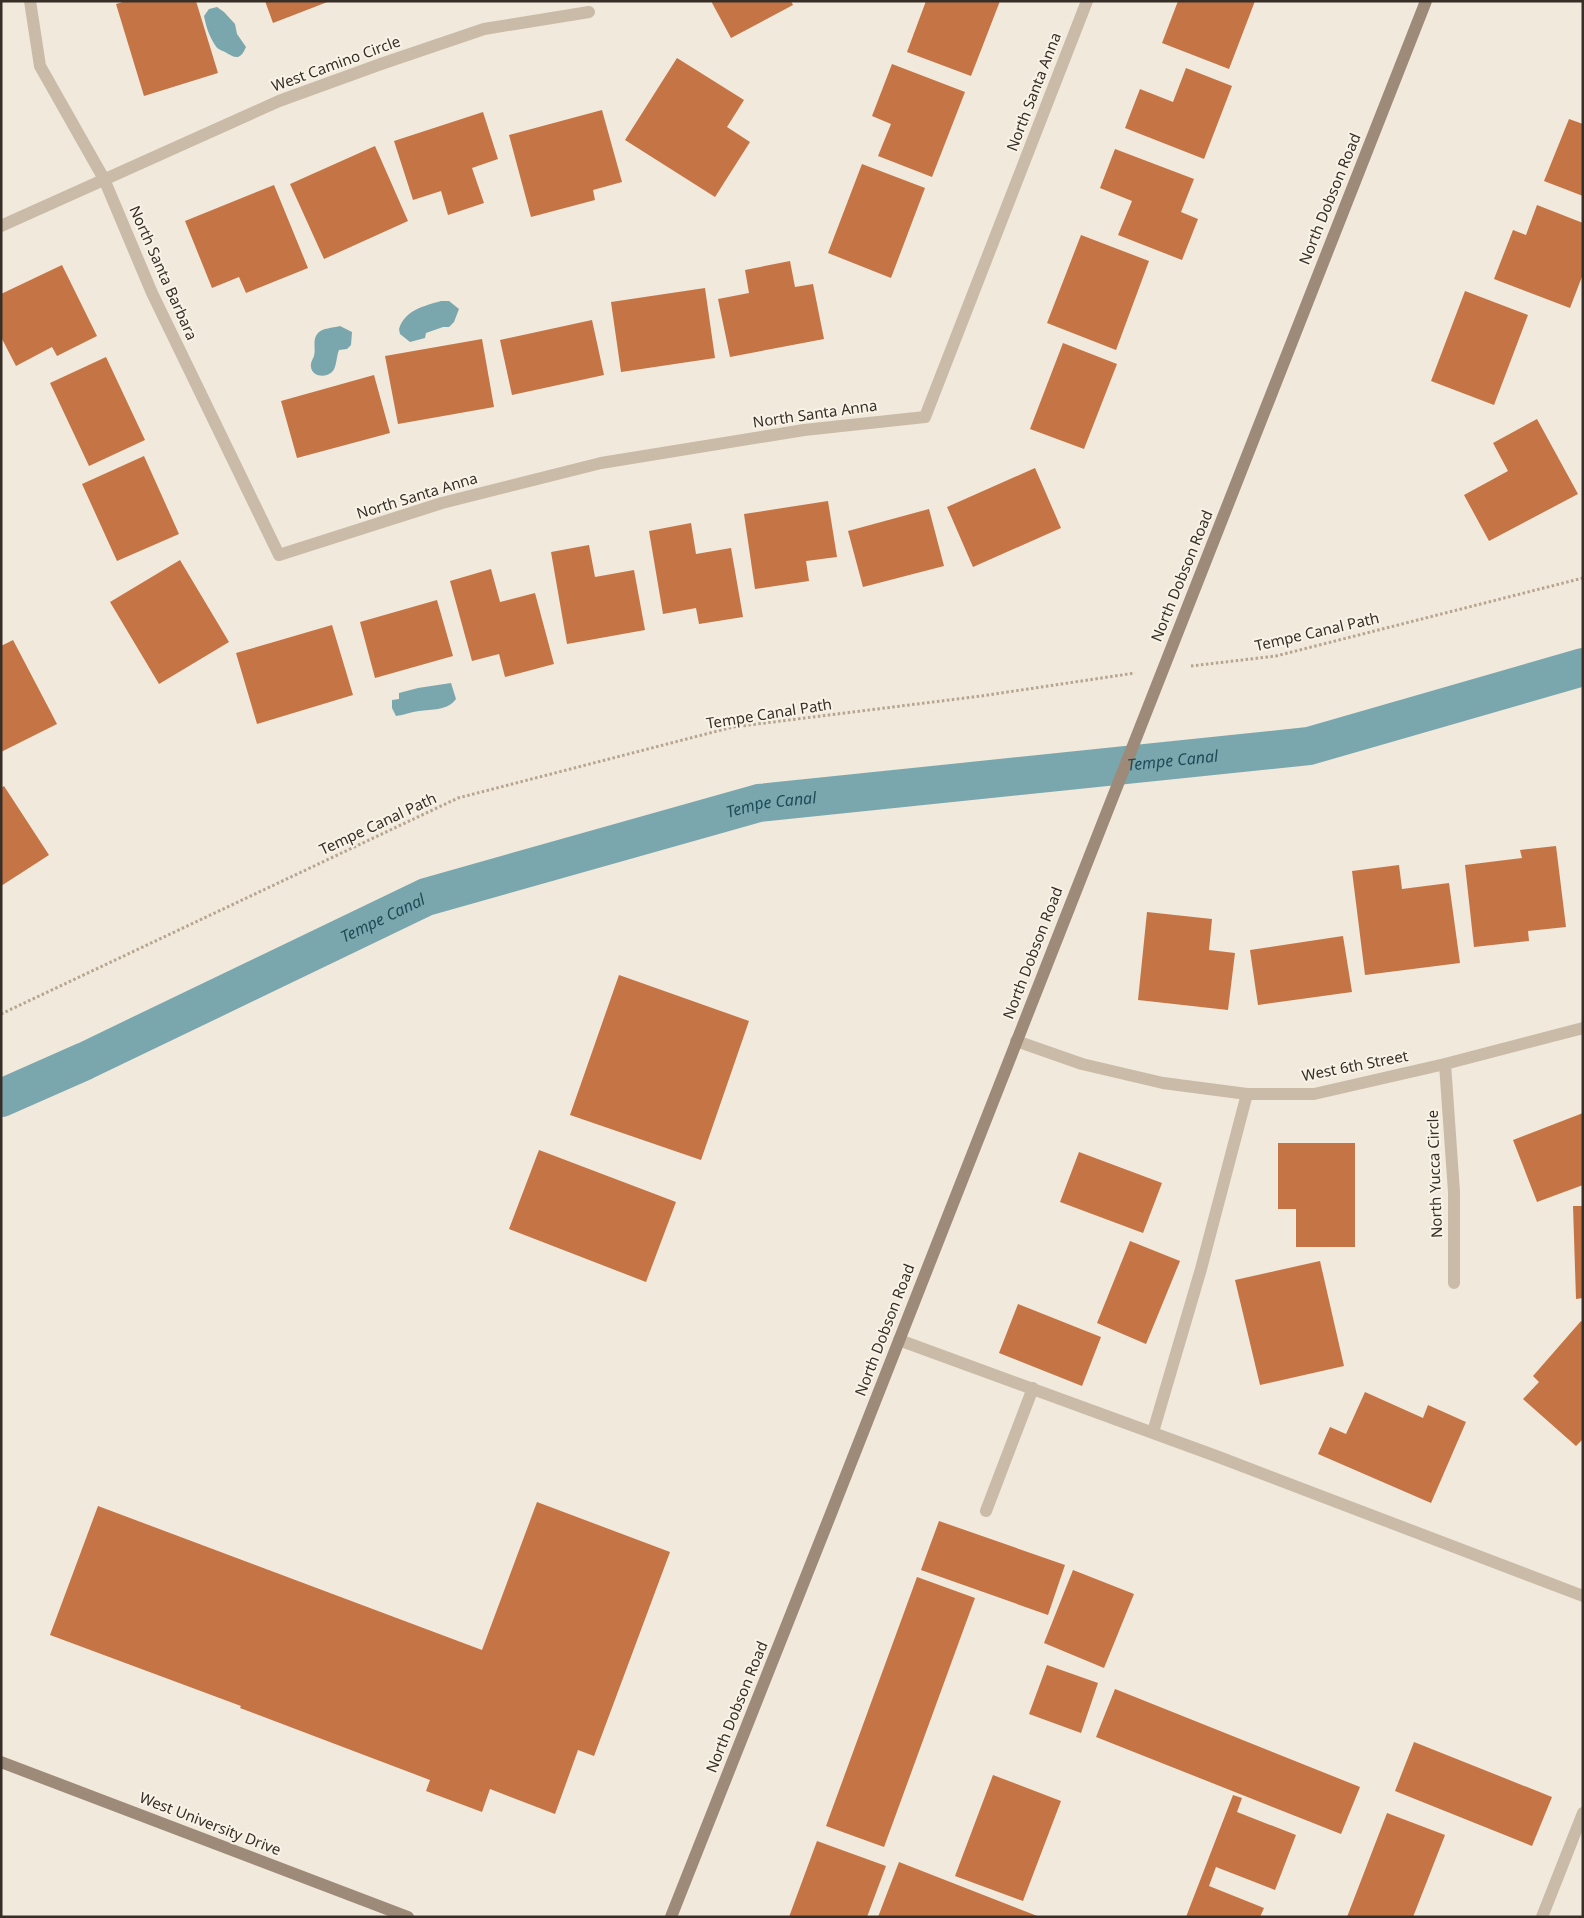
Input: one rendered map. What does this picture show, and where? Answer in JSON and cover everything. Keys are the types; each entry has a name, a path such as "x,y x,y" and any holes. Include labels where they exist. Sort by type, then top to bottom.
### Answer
{"main road":[{"name":"North Dobson Road","path":"671,1917 1426,1"},
{"name":"West University Drive","path":"1,1762 408,1917"}],"street":[{"name":"North Santa Barbara","path":"30,1 40,66 104,179 152,293 279,556"},
{"name":"North Santa Anna","path":"279,556 442,503 601,463 804,430 925,416 1087,1"},
{"name":"West Camino Circle","path":"1,226 279,101 484,29 589,12"},
{"name":"West 6th Street","path":"1016,1041 1082,1064 1163,1083 1246,1094 1314,1094 1445,1064 1583,1028"},
{"name":"North Yucca Circle","path":"1445,1064 1454,1192 1454,1283"},
{"path":"1153,1432 1201,1269 1246,1094"},
{"path":"899,1340 1153,1432 1583,1596"},
{"path":"986,1511 1033,1388"},
{"path":"1542,1917 1583,1813"}],"path":[{"name":"Tempe Canal Path","path":"1,1014 458,798 733,727 981,696 1162,669 1276,656 1583,578"}],"water":[{"path":"217,7 235,24 237,34 246,47 242,55 232,56 218,48 209,35 204,16 209,9"},
{"path":"441,301 449,301 459,309 454,322 449,327 443,327 426,333 425,338 410,342 400,334 399,329 410,313"},
{"path":"340,326 352,332 351,345 347,349 339,350 332,372 326,375 317,375 311,366 316,335 322,330"},
{"path":"451,683 456,699 448,706 396,716 392,708 392,700 399,699 399,693"}],"building":[{"path":"126,1 196,1 218,73 144,96 116,4"},
{"path":"265,1 330,1 273,23"},
{"path":"711,1 791,1 793,5 731,38"},
{"path":"926,1 1000,1 971,76 907,52"},
{"path":"1178,1 1255,1 1229,69 1162,43"},
{"path":"677,58 744,100 727,127 750,142 715,197 625,140"},
{"path":"892,64 965,92 932,177 878,156 891,124 872,116"},
{"path":"1186,68 1232,86 1204,159 1125,128 1140,89 1173,102"},
{"path":"602,110 622,182 593,190 595,200 531,217 509,135"},
{"path":"483,112 498,159 472,168 484,203 448,215 441,191 413,200 394,141"},
{"path":"1569,119 1583,124 1583,196 1544,181"},
{"path":"375,146 408,221 324,259 290,184"},
{"path":"1115,149 1194,179 1181,212 1198,219 1182,260 1118,235 1132,201 1100,188"},
{"path":"862,164 925,188 891,278 828,253"},
{"path":"274,185 308,268 246,293 239,277 212,288 185,221"},
{"path":"1537,205 1583,223 1583,274 1570,308 1494,279 1513,230 1526,235"},
{"path":"1081,235 1149,261 1116,350 1047,323"},
{"path":"790,261 795,287 813,284 824,339 730,357 718,299 749,293 745,270"},
{"path":"62,265 97,336 57,356 52,347 16,366 1,337 1,294"},
{"path":"705,288 715,358 621,372 611,302"},
{"path":"1465,291 1528,315 1494,405 1431,381"},
{"path":"592,320 604,375 512,395 500,340"},
{"path":"482,339 494,407 398,424 385,356"},
{"path":"1063,343 1117,364 1084,449 1030,429"},
{"path":"106,357 145,440 89,466 50,383"},
{"path":"374,375 390,433 297,458 281,401"},
{"path":"1537,419 1578,494 1489,541 1464,495 1508,471 1493,443"},
{"path":"144,456 179,534 117,561 82,484"},
{"path":"1035,468 1061,528 973,567 947,507"},
{"path":"828,501 837,557 806,561 809,581 755,589 744,514"},
{"path":"929,509 944,566 863,587 848,531"},
{"path":"691,523 696,554 731,548 743,617 699,624 696,608 663,614 649,531"},
{"path":"589,545 595,577 634,570 645,630 567,644 551,552"},
{"path":"180,560 229,642 159,684 110,602"},
{"path":"491,569 500,602 535,593 554,664 505,677 499,654 472,661 450,581"},
{"path":"437,600 453,656 375,678 360,622"},
{"path":"332,625 353,695 257,724 236,653"},
{"path":"13,640 57,724 1,752 1,646"},
{"path":"4,786 49,855 1,886 1,788"},
{"path":"1556,846 1566,927 1528,931 1529,941 1474,947 1465,865 1522,858 1520,850"},
{"path":"1399,865 1402,889 1449,883 1460,963 1365,975 1352,871"},
{"path":"1147,912 1212,919 1209,950 1235,953 1228,1010 1138,1000"},
{"path":"1343,936 1352,992 1258,1005 1250,950"},
{"path":"619,975 749,1021 701,1160 570,1115"},
{"path":"1583,1113 1583,1185 1537,1202 1513,1140"},
{"path":"1278,1143 1355,1143 1355,1247 1296,1247 1296,1209 1278,1209"},
{"path":"539,1150 676,1202 646,1282 509,1229"},
{"path":"1079,1152 1162,1183 1143,1233 1060,1202"},
{"path":"1573,1206 1583,1206 1583,1298 1576,1299"},
{"path":"1130,1241 1180,1261 1146,1344 1097,1323"},
{"path":"1320,1261 1344,1366 1260,1385 1235,1280"},
{"path":"1018,1304 1101,1337 1082,1386 999,1353"},
{"path":"1581,1321 1583,1323 1583,1439 1576,1446 1523,1399 1539,1382 1533,1376"},
{"path":"1365,1392 1423,1418 1428,1405 1466,1422 1431,1503 1318,1454 1330,1427 1346,1434"},
{"path":"537,1502 670,1552 594,1756 578,1750 555,1814 490,1789 482,1812 426,1791 430,1780 240,1708 241,1706 50,1635 98,1506 482,1650"},
{"path":"939,1521 1065,1565 1048,1615 921,1570"},
{"path":"1073,1570 1134,1594 1104,1668 1044,1643"},
{"path":"917,1577 975,1598 884,1847 826,1826"},
{"path":"1047,1665 1098,1683 1081,1733 1029,1714"},
{"path":"1115,1689 1360,1787 1341,1834 1096,1737"},
{"path":"1414,1742 1552,1797 1532,1846 1395,1791"},
{"path":"993,1775 1061,1801 1023,1901 955,1876"},
{"path":"1233,1795 1242,1798 1237,1812 1296,1835 1275,1890 1216,1867 1209,1886 1264,1908 1260,1917 1186,1917"},
{"path":"1387,1813 1445,1835 1413,1917 1347,1917"},
{"path":"817,1841 886,1866 867,1917 789,1917"},
{"path":"899,1862 1040,1917 878,1917"}],"waterway":[{"name":"Tempe Canal","path":"1,1098 85,1061 426,897 759,803 1309,746 1583,667"}]}
